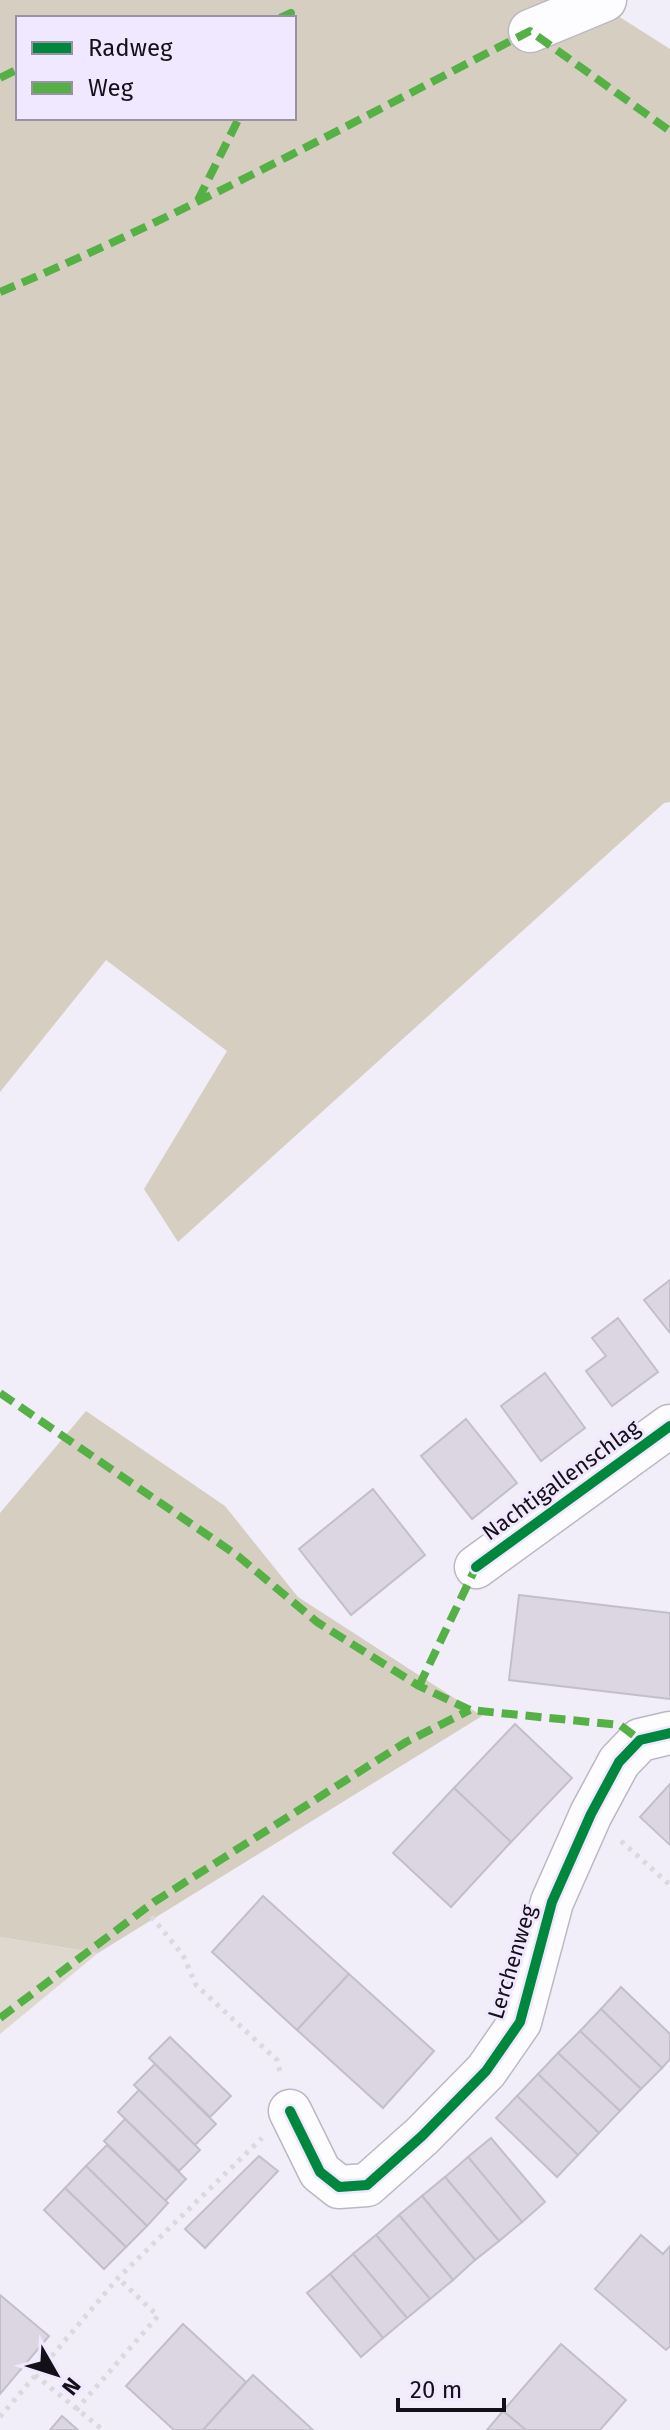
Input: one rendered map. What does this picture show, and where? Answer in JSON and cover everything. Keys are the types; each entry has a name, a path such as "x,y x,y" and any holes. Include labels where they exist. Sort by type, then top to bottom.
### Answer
{"street":[{"path":"530,31 605,0"},
{"name":"Nachtigallenschlag","path":"476,1567 670,1426"},
{"name":"Lerchenweg","path":"290,2111 320,2172 339,2187 367,2185 422,2136 486,2071 520,2022 552,1902 591,1814 619,1762 655,1737"}],"path":[{"path":"591,1814 670,1885"},
{"path":"0,2417 118,2278 290,2111 277,2060 196,1985 183,1955 145,1909"},
{"path":"76,2410 158,2316 118,2278"},
{"path":"35,2375 103,2430"}],"shaded area":[{"path":"0,0 593,0 670,49 670,802 664,803 178,1242 144,1189 227,1051 106,960 0,1092"},
{"path":"86,1411 225,1506 298,1597 482,1716 98,1953 0,1937 0,1513"},
{"path":"0,1937 98,1953 0,2034"}],"building":[{"path":"670,1280 670,1333 644,1300"},
{"path":"618,1318 658,1372 612,1406 586,1371 606,1356 592,1338"},
{"path":"545,1373 585,1428 541,1461 501,1406"},
{"path":"466,1419 517,1483 472,1519 421,1456"},
{"path":"373,1489 425,1555 351,1615 299,1549"},
{"path":"519,1595 670,1613 670,1699 509,1680"},
{"path":"515,1724 572,1778 511,1842 454,1788"},
{"path":"670,1784 670,1845 640,1817"},
{"path":"454,1788 511,1842 451,1907 393,1853"},
{"path":"263,1896 349,1974 297,2030 212,1952"},
{"path":"349,1974 434,2051 383,2108 297,2030"},
{"path":"621,1987 670,2034 670,2059 662,2068 601,2009"},
{"path":"601,2009 662,2068 641,2089 580,2031"},
{"path":"580,2031 641,2089 620,2111 558,2053"},
{"path":"170,2037 231,2096 210,2117 149,2058"},
{"path":"558,2053 620,2111 599,2133 538,2074"},
{"path":"155,2064 216,2124 195,2145 134,2085"},
{"path":"538,2074 599,2133 578,2155 517,2096"},
{"path":"139,2090 200,2150 179,2171 118,2112"},
{"path":"517,2096 578,2155 557,2177 496,2118"},
{"path":"125,2119 186,2179 165,2201 104,2141"},
{"path":"491,2138 545,2202 522,2222 468,2157"},
{"path":"107,2145 168,2203 147,2226 86,2166"},
{"path":"259,2156 278,2171 205,2248 185,2229"},
{"path":"468,2157 522,2222 499,2241 445,2177"},
{"path":"86,2166 147,2226 126,2247 65,2188"},
{"path":"445,2177 499,2241 475,2260 422,2196"},
{"path":"65,2188 126,2247 104,2269 44,2210"},
{"path":"422,2196 475,2260 453,2280 399,2215"},
{"path":"399,2215 453,2280 430,2299 376,2235"},
{"path":"376,2235 430,2299 407,2318 353,2254"},
{"path":"641,2235 663,2254 670,2246 670,2346 666,2350 595,2289"},
{"path":"353,2254 407,2318 383,2338 330,2274"},
{"path":"330,2274 383,2338 361,2357 307,2293"},
{"path":"0,2295 49,2336 0,2394"},
{"path":"183,2324 246,2382 203,2430 174,2430 126,2386"},
{"path":"561,2344 626,2400 600,2430 526,2430 503,2411"},
{"path":"253,2375 313,2430 203,2430"},
{"path":"503,2411 526,2430 487,2430"},
{"path":"62,2416 78,2430 50,2430"}],"marked path":[{"path":"284,16 291,13 290,16"},
{"path":"0,292 202,200 530,31 670,131"},
{"path":"0,78 16,70"},
{"path":"198,200 238,120"},
{"path":"0,1393 238,1556 317,1622 419,1686 470,1710 620,1725 640,1740"},
{"path":"419,1686 479,1564"},
{"path":"0,2018 154,1902 406,1742 470,1710"}],"cycle path":[{"path":"476,1567 670,1426"},
{"path":"290,2111 320,2172 339,2187 367,2185 422,2136 486,2071 520,2022 552,1902 591,1814 619,1762 640,1740 670,1733"}]}
